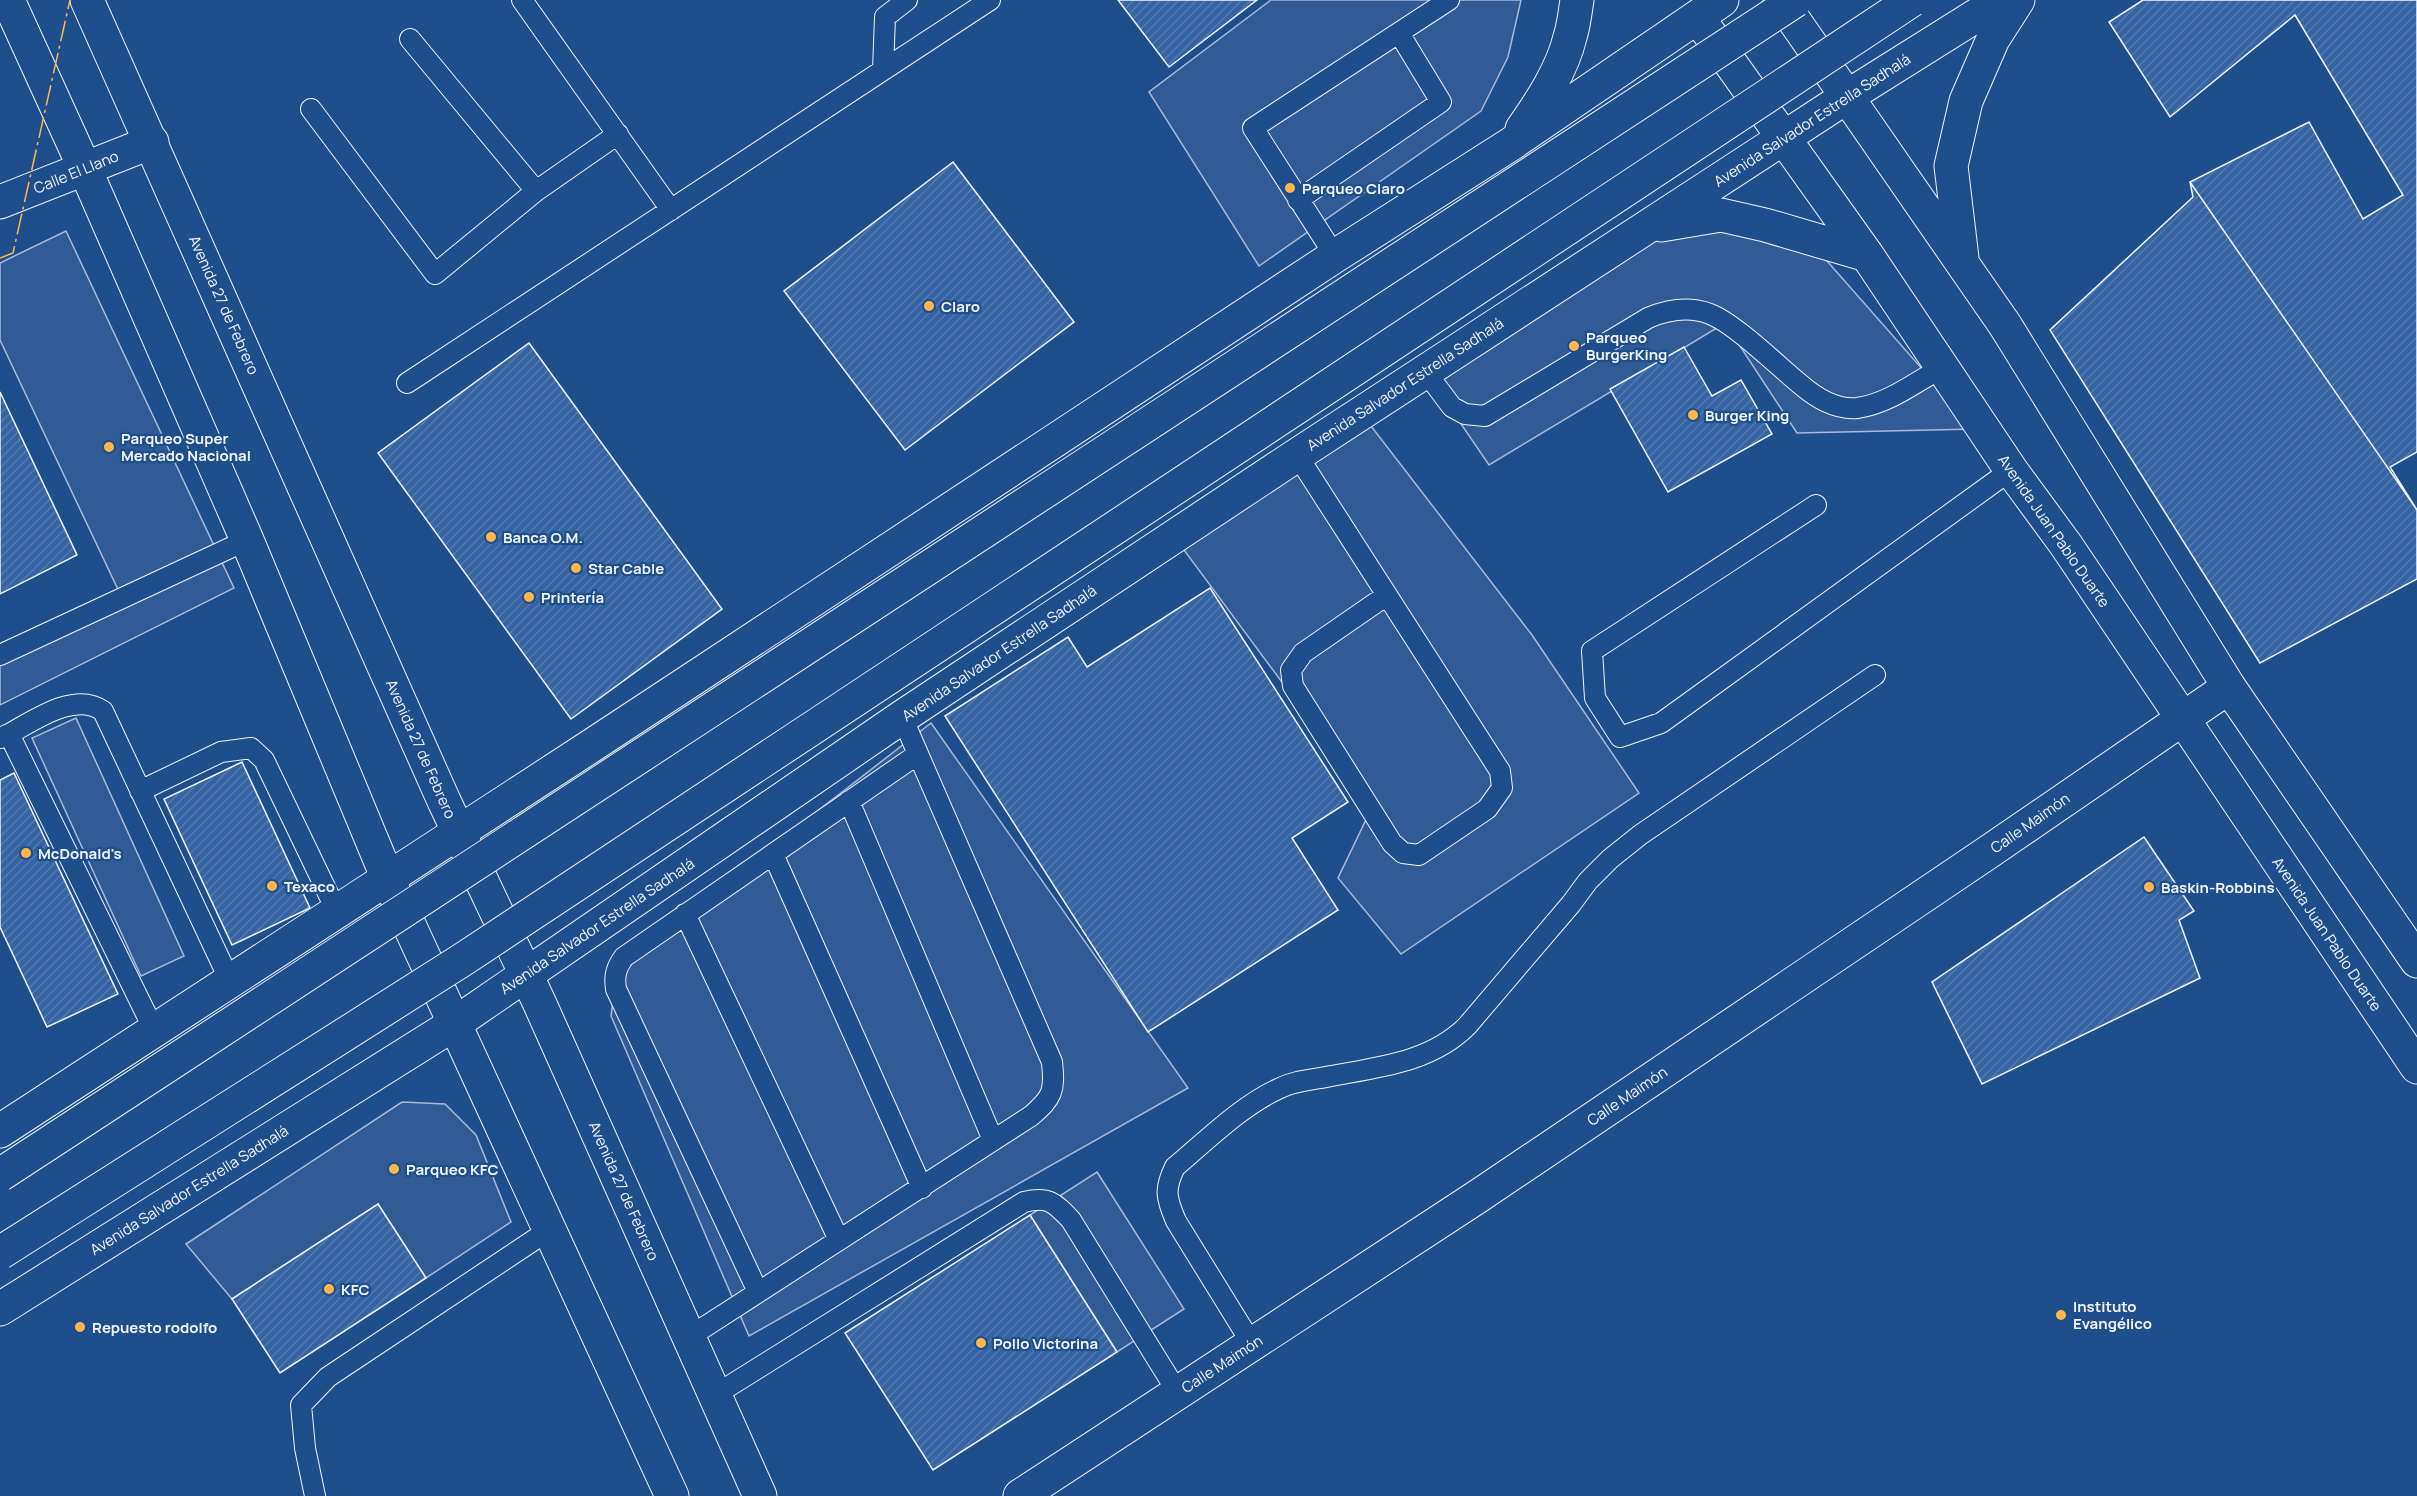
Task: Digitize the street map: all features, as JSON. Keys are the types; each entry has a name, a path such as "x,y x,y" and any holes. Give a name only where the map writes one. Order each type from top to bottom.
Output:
{"main road":[{"path":"8,0 85,169 247,540 388,879 672,1496"},
{"name":"Avenida 27 de Febrero","path":"87,0 459,832 527,975 760,1496"},
{"path":"1511,144 1539,104 1557,71 1570,39 1576,0"},
{"path":"1780,0 2005,325 2229,687 2417,961"},
{"path":"0,1175 1796,0"},
{"path":"0,1253 462,960 1912,0"},
{"name":"Avenida Salvador Estrella Sadhalá","path":"0,1309 454,1024 902,717 1296,455 1848,96 2001,0"},
{"path":"1963,263 1951,166 1966,101 1993,39 2018,0"},
{"path":"0,1131 388,879 1335,256 1511,144 1702,5"},
{"name":"Avenida Juan Pablo Duarte","path":"1702,5 1783,138 1867,255 2011,470 2066,545 2417,1067"},
{"name":"Calle El Llano","path":"0,202 152,142"},
{"path":"1644,228 1721,215 1805,236 1867,255"},
{"name":"Calle Maimón","path":"1020,1496 1487,1191 2229,687"}],"lane":[{"path":"522,0 671,210"},
{"path":"883,70 885,17 907,0"},
{"path":"407,384 990,0"},
{"path":"1335,256 1253,128 1449,0"},
{"path":"1298,200 1441,102 1399,33"},
{"path":"410,39 536,191"},
{"path":"311,108 435,274 536,191 618,134"},
{"path":"1425,370 1452,407 1465,414 1485,416 1648,318 1665,311 1685,309 1710,314 1814,396 1835,406 1855,408 1881,402 1943,367"},
{"path":"1296,455 1387,595 1500,771 1502,788 1487,809 1419,855 1403,854 1392,843 1293,686 1291,670 1303,653 1387,595"},
{"path":"1816,505 1592,651 1595,698 1620,737 1661,723 2011,470"},
{"path":"0,655 247,540"},
{"path":"1252,1344 1176,1221 1167,1200 1168,1181 1175,1167 1254,1103 1278,1088 1305,1079 1329,1077 1413,1059 1452,1041 1572,904 1588,881 1610,859 1640,835 1875,675"},
{"path":"154,1030 5,736 53,711 78,704 94,704 103,711 230,981"},
{"path":"689,1337 1031,1116 1046,1103 1054,1083 1052,1062 902,717"},
{"path":"140,791 221,752 251,748 264,760 337,912"},
{"path":"758,1292 616,989 614,978 616,968 624,957 918,753"},
{"path":"849,801 993,1140"},
{"path":"773,854 922,1188"},
{"path":"685,914 839,1240"},
{"path":"715,1395 1024,1202 1041,1198 1057,1205 1071,1220 1178,1393"},
{"path":"315,1496 305,1448 301,1405 328,1377 549,1230"}],"shaded area":[{"name":"Parqueo Claro","path":"1271,0 1521,0 1508,57 1481,111 1259,266 1149,92"},
{"name":"Parqueo BurgerKing","path":"1644,228 1805,236 1975,429 1797,433 1725,323 1489,465 1425,371"},
{"name":"Parqueo Super Mercado Nacional","path":"66,231 234,588 0,705 0,656 122,598 0,340 0,263"},
{"path":"1361,413 1532,635 1639,793 1401,954 1338,878 1373,805 1184,550"},
{"path":"76,718 184,956 141,976 32,738"},
{"path":"931,723 1188,1088 749,1336 611,1016 618,966"},
{"name":"Parqueo KFC","path":"402,1102 445,1104 476,1135 511,1222 426,1278 378,1204 232,1299 186,1244"},
{"path":"1097,1172 1184,1309 1117,1352 1030,1215"}],"building":[{"path":"1118,0 1257,0 1169,67"},
{"path":"2143,0 2417,0 2417,452 2390,467 2417,510 2190,182 2309,122 2363,219 2403,195 2295,15 2170,117 2109,22"},
{"name":"Claro","path":"953,162 1074,322 905,450 784,291"},
{"path":"2190,182 2417,510 2417,579 2260,663 2050,330 2193,197"},
{"path":"529,343 722,609 571,719 378,453"},
{"name":"Burger King","path":"1684,347 1712,396 1741,380 1772,434 1668,492 1610,389"},
{"path":"0,392 77,555 0,594"},
{"path":"1210,588 1348,802 1292,838 1338,910 1148,1032 945,716 1068,637 1087,667"},
{"path":"242,762 310,908 232,945 164,799"},
{"name":"McDonald's","path":"14,773 118,994 47,1027 0,927 0,780"},
{"path":"2144,837 2194,911 2179,920 2200,978 1982,1084 1932,982"},
{"name":"KFC","path":"378,1204 426,1278 280,1373 232,1299"},
{"name":"Pollo Victorina","path":"1030,1215 1117,1352 933,1470 845,1333"}],"power":[{"path":"0,258 13,253 70,0"}],"place":[{"name":"Parqueo Claro","path":"1290,188"},
{"name":"Claro","path":"929,306"},
{"name":"Parqueo BurgerKing","path":"1574,346"},
{"name":"Burger King","path":"1693,415"},
{"name":"Parqueo Super Mercado Nacional","path":"109,447"},
{"name":"Banca O.M.","path":"491,537"},
{"name":"Star Cable","path":"576,568"},
{"name":"Printería","path":"529,597"},
{"name":"McDonald's","path":"26,853"},
{"name":"Texaco","path":"272,886"},
{"name":"Baskin-Robbins","path":"2149,887"},
{"name":"Parqueo KFC","path":"394,1169"},
{"name":"KFC","path":"329,1289"},
{"name":"Instituto Evangélico","path":"2061,1315"},
{"name":"Repuesto rodolfo","path":"80,1327"},
{"name":"Pollo Victorina","path":"981,1343"}]}
